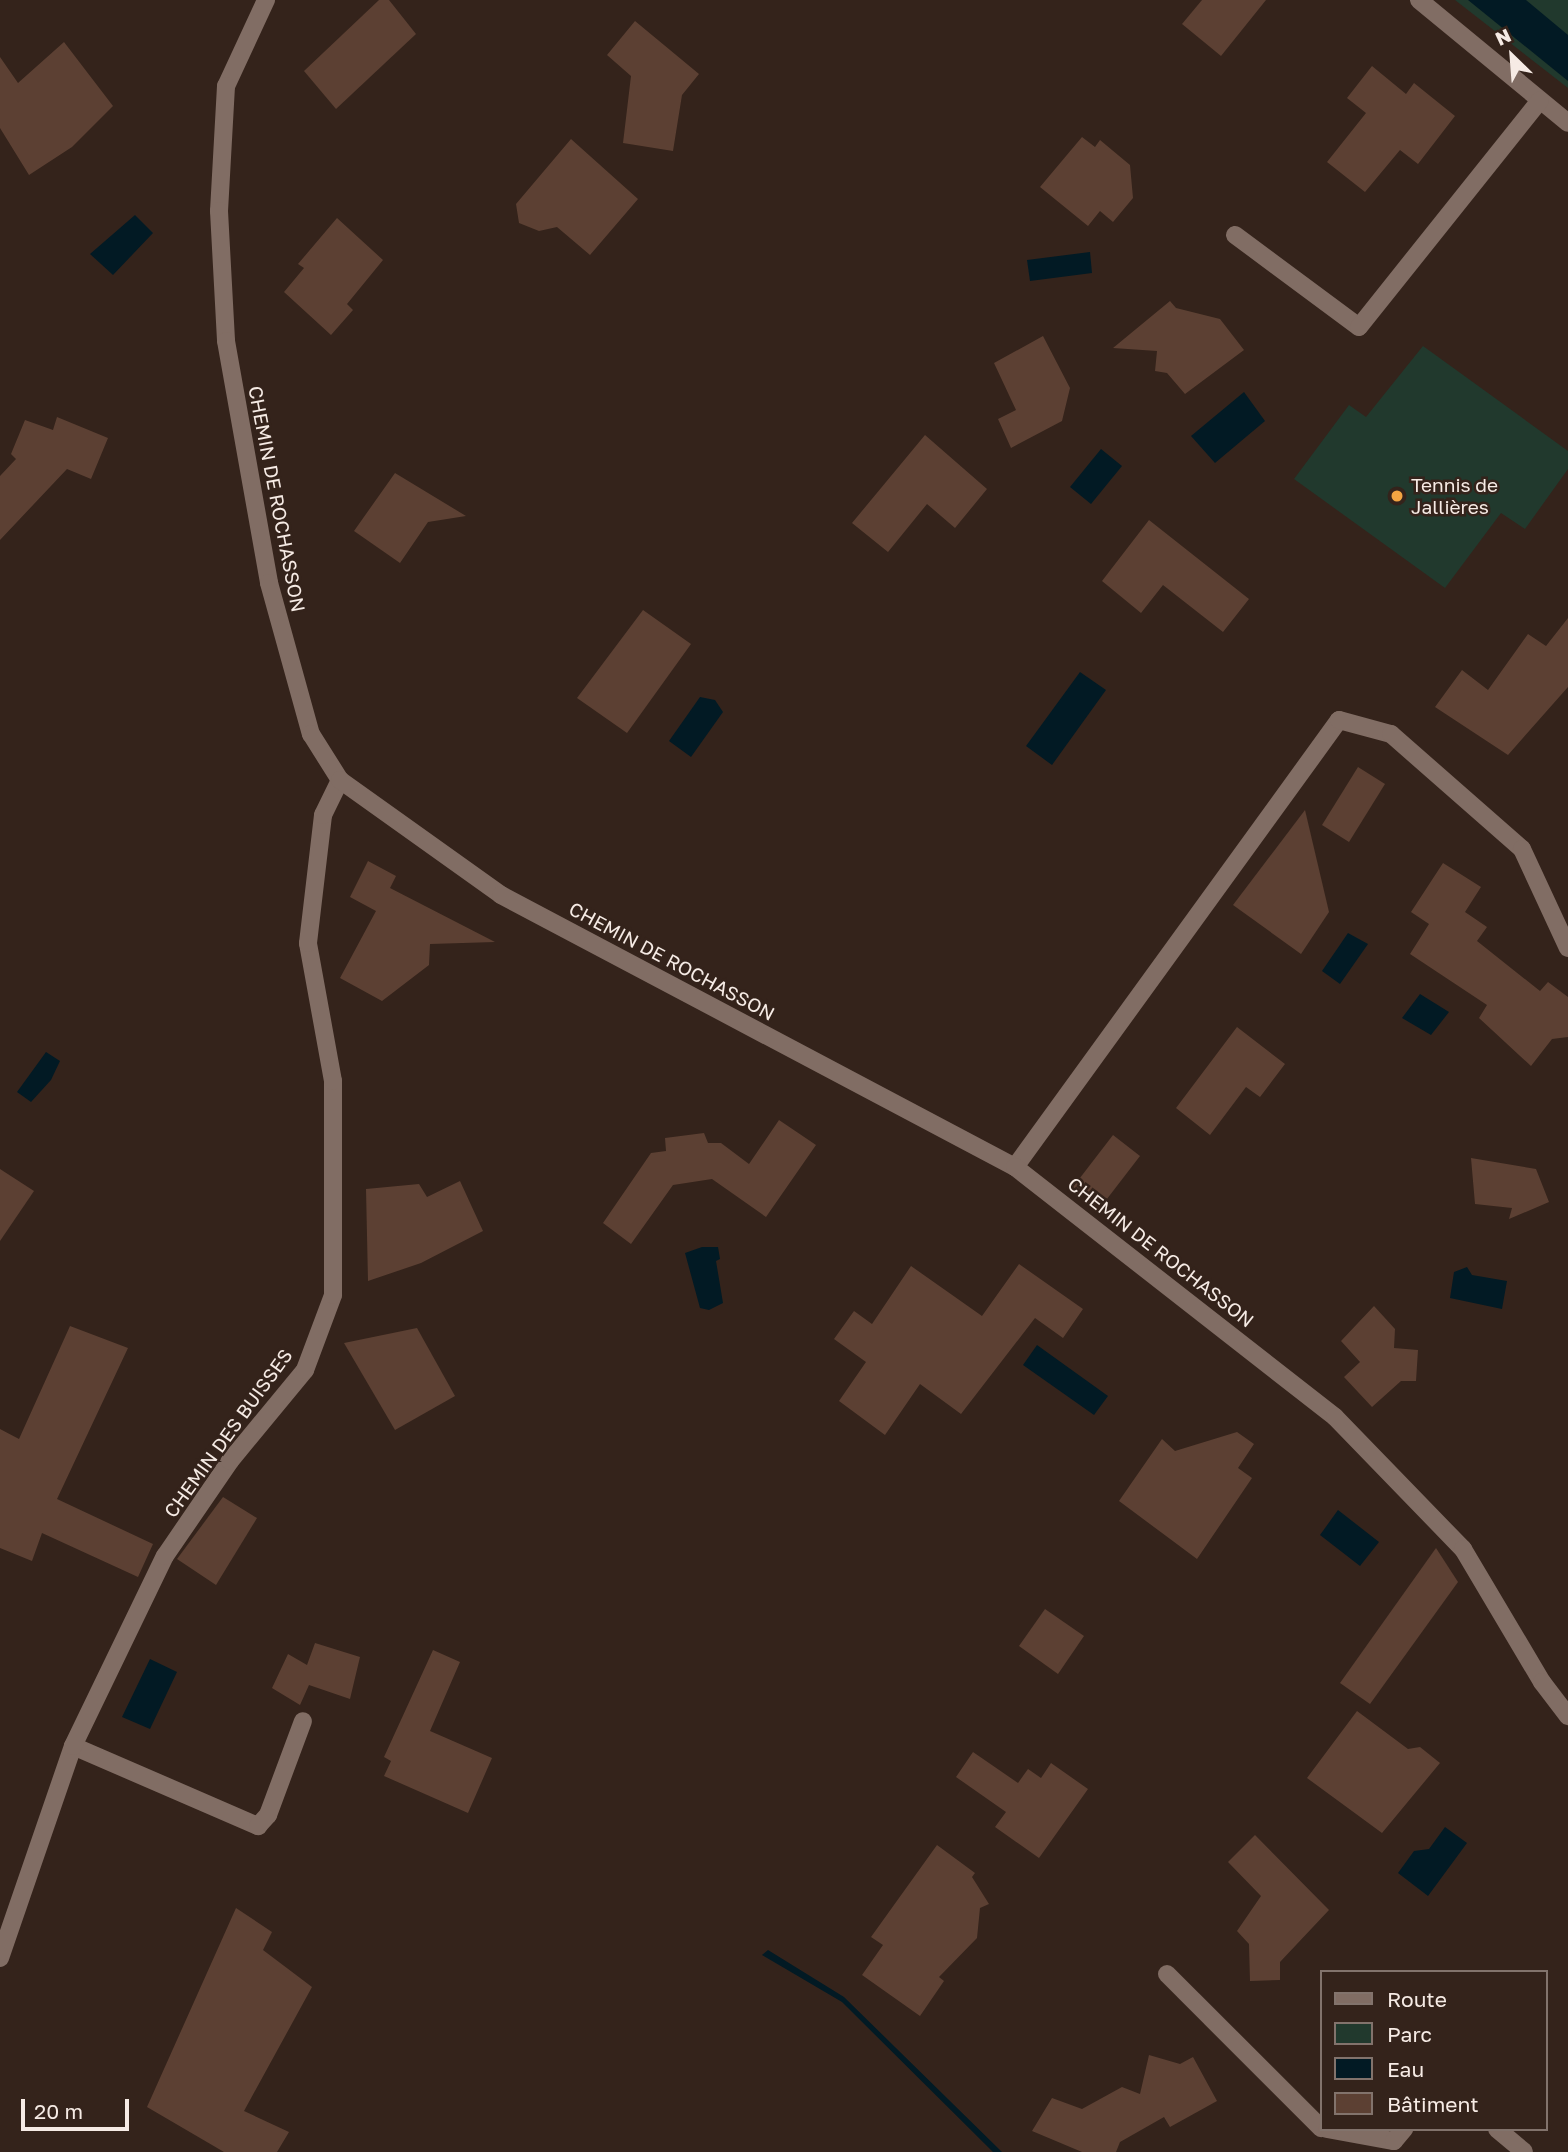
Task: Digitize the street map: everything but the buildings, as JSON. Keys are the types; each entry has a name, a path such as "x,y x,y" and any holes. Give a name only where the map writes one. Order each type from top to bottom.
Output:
{"street":[{"name":"CHEMIN DE ROCHASSON","path":"266,0 226,86 219,211 226,341 270,583 311,734 340,780 501,895 1015,1167 1335,1417 1463,1549 1542,1682 1568,1716"},
{"path":"1419,0 1568,124"},
{"path":"1235,235 1359,327 1540,100"},
{"path":"1015,1167 1339,720 1391,734 1522,849 1568,948"},
{"name":"CHEMIN DES BUISSES","path":"0,1958 73,1746 164,1556 230,1461 305,1370 333,1296 333,1081 308,943 323,815 340,780"},
{"path":"73,1746 258,1826 268,1815 303,1721"},
{"path":"1167,1975 1320,2127"},
{"path":"1339,2131 1394,2140 1402,2131"},
{"path":"1499,2131 1524,2152"}],"green space":[{"path":"1455,0 1568,0 1568,88"},
{"path":"1423,346 1568,451 1568,469 1525,529 1501,513 1445,588 1294,479 1349,405 1366,417"}],"water":[{"path":"1468,0 1526,0 1568,35 1568,81"},
{"path":"135,215 153,233 113,275 90,254"},
{"path":"1090,252 1092,273 1030,281 1027,260"},
{"path":"1244,392 1265,421 1215,463 1191,436"},
{"path":"1101,449 1122,466 1091,504 1070,487"},
{"path":"1080,672 1106,690 1052,765 1026,746"},
{"path":"700,697 715,700 723,712 691,757 669,741"},
{"path":"1348,933 1368,944 1340,984 1322,971"},
{"path":"1420,994 1449,1012 1431,1035 1402,1018"},
{"path":"46,1052 60,1061 51,1080 31,1102 17,1092"},
{"path":"702,1247 718,1247 720,1259 716,1261 723,1303 709,1310 700,1308 685,1253"},
{"path":"1467,1267 1472,1275 1507,1281 1502,1309 1450,1298 1454,1272"},
{"path":"1037,1345 1108,1396 1094,1415 1023,1365"},
{"path":"1338,1510 1379,1542 1360,1566 1320,1535"},
{"path":"150,1659 177,1672 150,1729 122,1717"},
{"path":"1445,1827 1467,1843 1428,1896 1398,1873 1414,1851 1429,1849"},
{"path":"768,1950 844,1997 1002,2152 993,2152 842,2002 762,1955"}],"place":[{"name":"Tennis de Jallières","path":"1397,496"}]}
